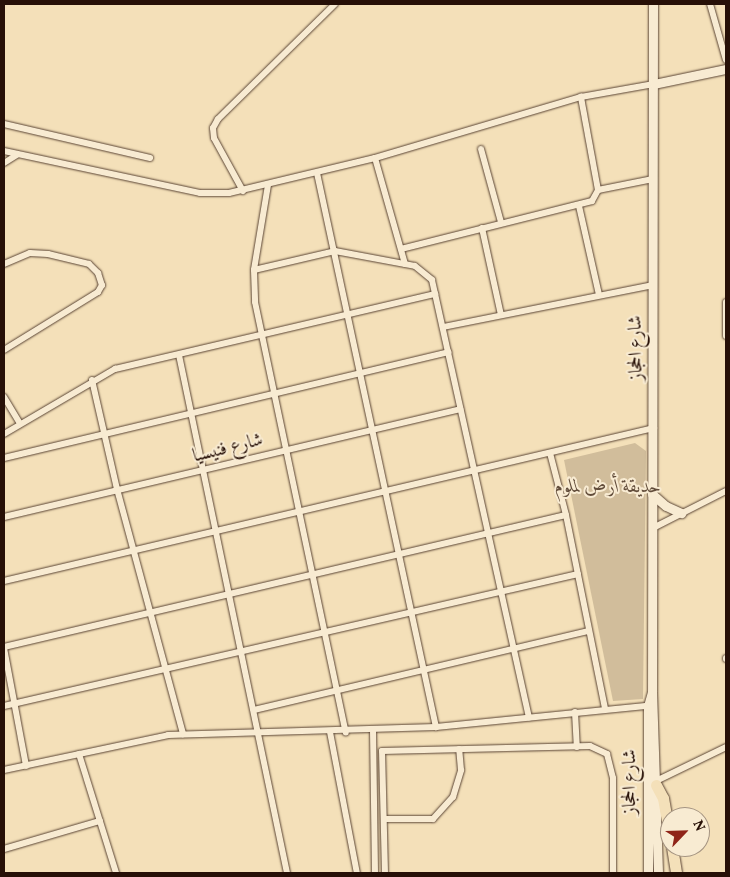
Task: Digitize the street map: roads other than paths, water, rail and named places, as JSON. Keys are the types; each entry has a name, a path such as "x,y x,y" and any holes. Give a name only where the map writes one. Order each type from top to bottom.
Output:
{"highway":[{"path":"656,783 663,798 665,807"},
{"path":"674,857 676,873"}],"main road":[{"name":"شارع الحجاز","path":"653,4 654,428 652,692 658,873"},
{"path":"654,84 726,69"},
{"path":"652,494 666,506 681,513"},
{"name":"شارع الحجاز","path":"648,873 648,706 652,692"}],"street":[{"path":"243,191 214,138 213,128 218,119 335,4"},
{"path":"710,4 726,60"},
{"path":"4,151 200,193 243,191 375,158 581,97 654,84"},
{"path":"401,249 501,222 579,206 592,201 598,190 581,97"},
{"path":"4,124 150,158"},
{"path":"481,148 501,222"},
{"path":"4,163 18,155"},
{"path":"375,158 406,264"},
{"path":"317,173 335,251 358,374 400,555 436,727"},
{"path":"598,190 653,179"},
{"path":"268,185 254,270 261,336 346,732"},
{"path":"579,206 599,295"},
{"path":"482,228 501,315"},
{"path":"254,270 335,251 406,264 428,274 436,294 529,717"},
{"path":"4,264 30,252 48,254 89,264 98,273 102,285 98,292 4,350"},
{"path":"443,327 653,285"},
{"path":"4,434 92,380 127,366 436,294"},
{"path":"726,302 726,336"},
{"path":"4,458 105,432 274,395 449,352"},
{"path":"179,355 202,471 260,734 287,873"},
{"path":"92,380 132,550 152,613 183,734"},
{"path":"4,397 20,424"},
{"name":"شارع فنيسيا","path":"4,517 460,409"},
{"path":"4,581 475,472 654,428"},
{"path":"550,453 566,515 605,708"},
{"path":"652,528 726,491"},
{"path":"26,766 16,704 4,648 566,515"},
{"path":"4,706 578,574"},
{"path":"254,710 589,631"},
{"path":"4,770 157,736 346,732 436,727 605,708 648,706"},
{"path":"575,712 578,747"},
{"path":"373,730 375,873"},
{"path":"330,732 357,873"},
{"path":"385,873 382,751 596,747 607,754 613,778 613,873"},
{"path":"656,783 726,747"},
{"path":"384,819 433,818 453,797 461,770 459,749"},
{"path":"79,754 116,873"},
{"path":"4,849 100,820"}],"park label":[{"name":"حديقة أرض لملوم","path":"608,488"}]}
